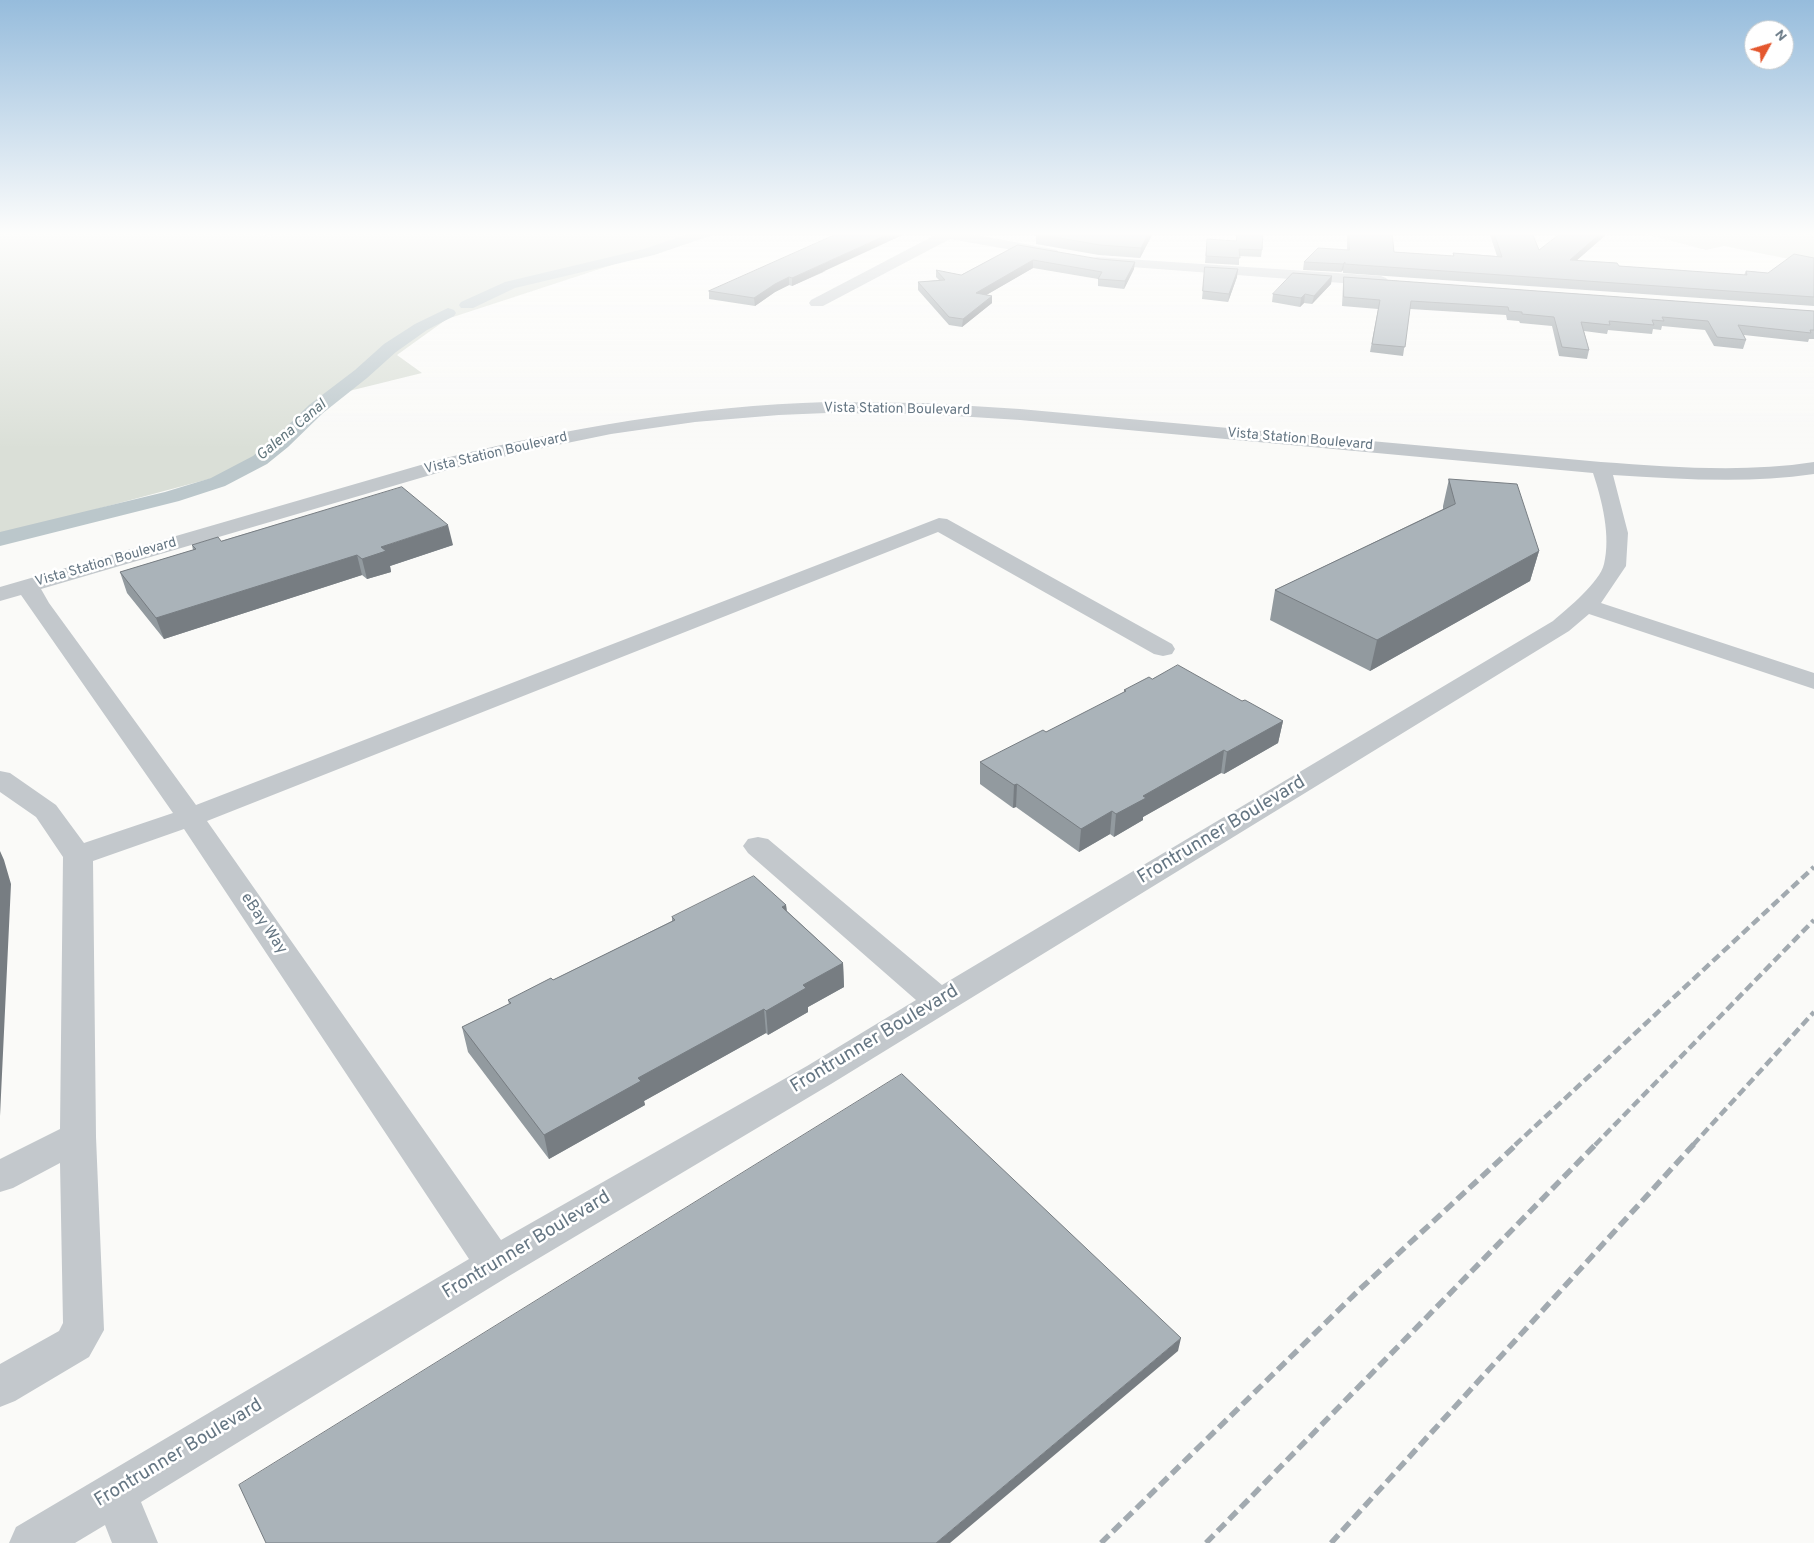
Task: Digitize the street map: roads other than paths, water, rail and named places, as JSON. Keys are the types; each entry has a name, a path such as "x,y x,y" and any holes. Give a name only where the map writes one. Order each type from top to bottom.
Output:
{"street":[{"name":"Vista Station Boulevard","path":"14,590 445,464 500,450 659,422 779,409 868,408 987,412 1601,468 1739,474 1814,468"},
{"name":"Frontrunner Boulevard","path":"32,1543 494,1264 819,1075 1561,626 1592,599 1615,566 1617,532 1606,481 1601,468"},
{"path":"78,856 190,817 939,524 1162,649"},
{"name":"eBay Way","path":"14,590 38,604 190,817 494,1264"},
{"path":"1585,605 1814,681"},
{"path":"0,779 46,811 78,856 78,1137 83,1330 74,1344 0,1387"},
{"path":"758,846 939,1001"},
{"path":"0,1177 78,1137"},
{"path":"115,1493 135,1543"}],"waterway":[{"name":"Galena Canal","path":"0,539 172,497 218,482 260,460 281,443 316,409 361,374 390,348 421,327 448,313"}],"railway":[{"path":"1515,1145 1814,867"},
{"path":"1595,1145 1814,920"},
{"path":"1693,1145 1814,1012"},
{"path":"1101,1543 1359,1290 1517,1144"},
{"path":"1206,1543 1596,1144"},
{"path":"1331,1543 1694,1144"}]}
